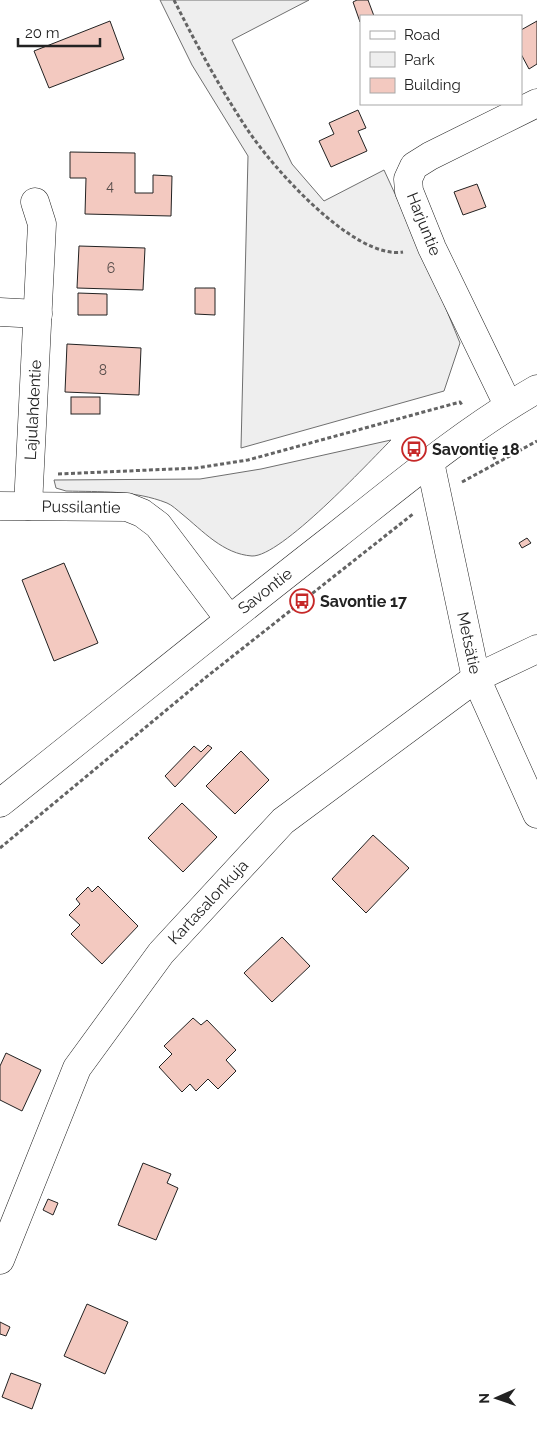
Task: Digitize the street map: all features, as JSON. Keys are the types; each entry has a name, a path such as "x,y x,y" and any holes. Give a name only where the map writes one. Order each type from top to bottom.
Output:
{"street":[{"name":"Harjuntie","path":"508,405 432,248 409,191 408,179 414,166 537,104"},
{"name":"Lajulahdentie","path":"28,506 42,224 35,202"},
{"path":"0,312 38,314"},
{"name":"Savontie","path":"0,804 229,619 430,462 477,426 508,405 537,389"},
{"name":"Metsätie","path":"430,462 476,678 537,814"},
{"name":"Pussilantie","path":"0,506 127,507 142,513 158,525 229,619"},
{"name":"Kartasalonkuja","path":"0,1260 77,1068 161,953 283,821 476,678 537,649"}],"path":[{"path":"174,0 191,35 248,131 291,182 338,228 376,249 398,253 432,248"},
{"path":"30,476 196,468 248,460 460,402 477,426 497,463"},
{"path":"0,848 204,678 438,494 537,441"}],"green space":[{"path":"160,0 309,0 232,40 292,164 324,201 384,170 431,272 460,343 444,391 241,448 248,156 192,65"},
{"path":"391,440 303,526 283,542 265,552 252,556 232,551 214,541 167,503 130,494 66,491 56,488 54,480 200,479 261,469"}],"building":[{"path":"368,0 374,15 360,15 360,22 353,2"},
{"path":"110,21 124,59 49,88 34,51"},
{"path":"537,21 537,64 529,69 522,56 522,29"},
{"path":"358,110 366,128 358,131 367,151 331,167 319,141 334,134 329,123"},
{"path":"70,152 135,153 135,193 153,193 153,175 172,176 171,216 85,214 86,178 70,178"},
{"path":"477,184 486,207 463,215 454,192"},
{"path":"79,246 145,248 143,290 77,288"},
{"path":"195,288 215,288 215,315 195,314"},
{"path":"78,293 107,294 107,315 78,315"},
{"path":"67,344 141,348 139,395 65,392"},
{"path":"71,397 100,397 100,414 71,414"},
{"path":"527,538 531,543 522,548 519,543"},
{"path":"64,563 98,643 54,661 22,580"},
{"path":"208,745 212,748 175,787 165,776 194,746 201,752"},
{"path":"241,751 269,780 235,814 206,786"},
{"path":"182,803 217,837 183,872 148,838"},
{"path":"373,835 409,868 366,913 332,879"},
{"path":"98,886 138,926 102,964 71,934 80,925 69,915 80,904 76,899 88,887 92,892"},
{"path":"282,937 310,966 272,1002 244,973"},
{"path":"193,1018 201,1025 207,1020 236,1050 226,1060 236,1071 218,1089 208,1079 196,1091 190,1084 182,1092 159,1067 172,1054 164,1046"},
{"path":"6,1053 41,1070 22,1111 0,1100 0,1066"},
{"path":"143,1163 171,1174 167,1183 178,1188 156,1240 118,1225"},
{"path":"48,1199 58,1203 53,1215 43,1210"},
{"path":"87,1304 128,1322 105,1374 64,1356"},
{"path":"0,1322 10,1327 6,1336 0,1334"},
{"path":"11,1373 41,1384 32,1409 2,1397"}],"place":[{"name":"Savontie 18","path":"414,449"},
{"name":"Savontie 17","path":"302,601"}]}
